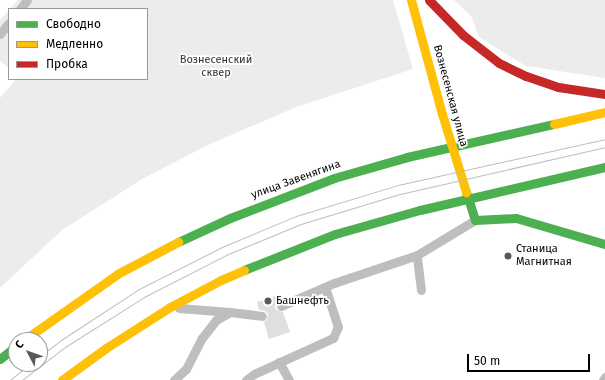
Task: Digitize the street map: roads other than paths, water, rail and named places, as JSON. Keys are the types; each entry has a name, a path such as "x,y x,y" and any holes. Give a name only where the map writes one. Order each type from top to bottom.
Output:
{"main road":[{"name":"Вознесенская улица","path":"411,0 451,146 475,220"},
{"path":"429,0 464,35 499,63 526,76 558,87 605,94"},
{"name":"улица Завенягина","path":"35,332 119,273 183,239 230,218 334,178 451,146 605,112"},
{"path":"62,380 106,348 170,307 221,280 282,254 335,234 467,198 605,167"},
{"path":"475,220 516,218 605,244"},
{"path":"0,359 8,352"}],"lane":[{"path":"21,8 27,0"},
{"path":"0,34 8,24"},
{"path":"281,306 325,287 417,255 475,220"},
{"path":"417,255 421,290"},
{"path":"246,380 278,362 333,338 338,327 325,287"},
{"path":"170,307 262,316"},
{"path":"174,380 186,369 202,338 216,320 230,312"},
{"path":"278,362 289,380"}],"tram line":[{"path":"48,350 139,289 222,247 296,216 398,185 605,139"},
{"path":"22,380 65,347 144,297 226,255 301,224 400,194 605,147"},
{"path":"10,380 20,372"}],"place":[{"name":"Станица Магнитная","path":"508,256"},
{"name":"Башнефть","path":"268,301"}],"park label":[{"name":"Вознесенский cквер","path":"216,67"}]}
